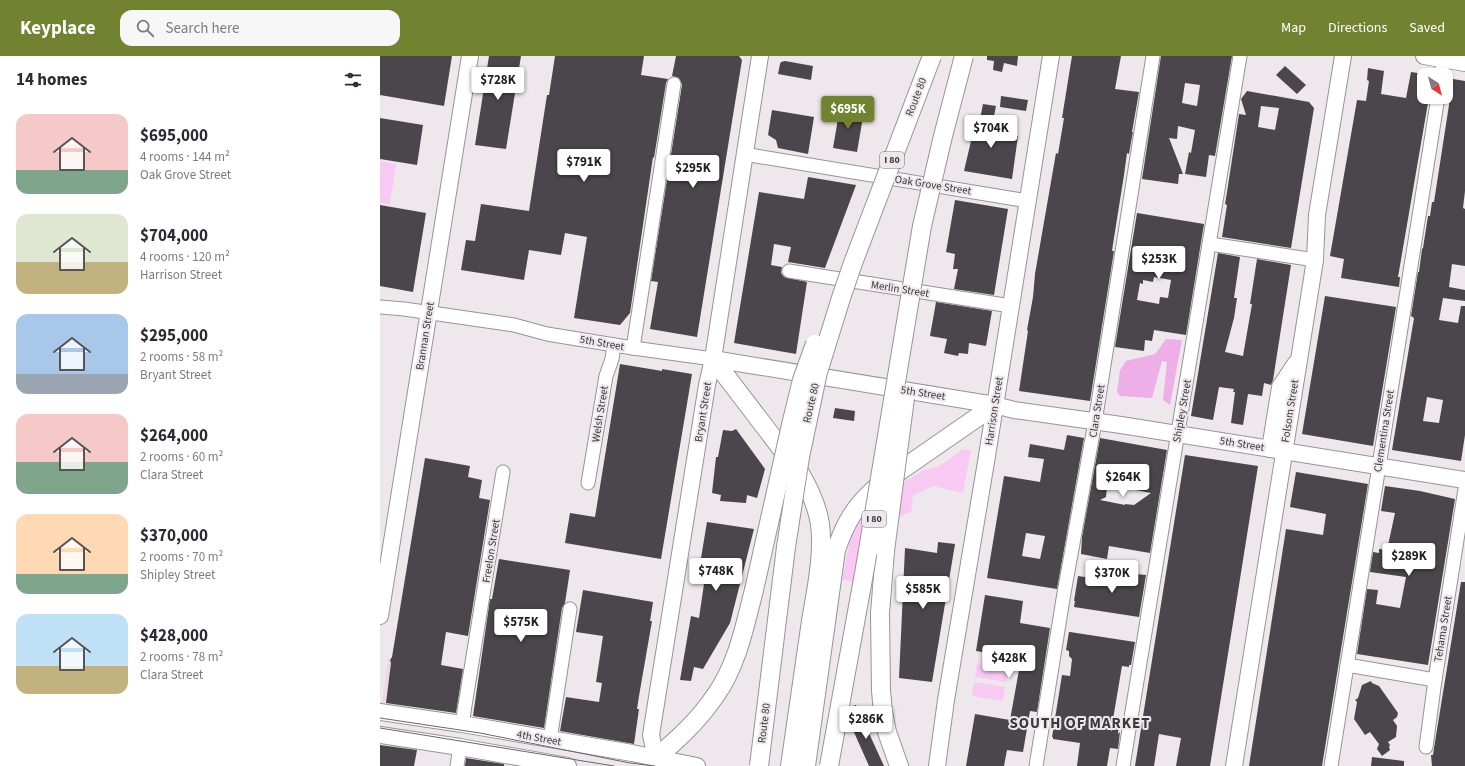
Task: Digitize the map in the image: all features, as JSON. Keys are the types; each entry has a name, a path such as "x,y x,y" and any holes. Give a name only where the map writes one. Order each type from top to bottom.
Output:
{"highway":[{"name":"Route 80","path":"758,766 786,547 800,457 818,372 838,305 853,263 932,56"},
{"name":"I 80","path":"829,766 866,568 914,271 924,218 942,136 964,56"},
{"path":"654,762 691,726 716,695 726,678 746,623 802,380 823,323 853,263"},
{"path":"899,766 887,732 882,712 880,641 882,582 904,406 914,271"},
{"path":"712,359 800,473 816,506 820,525 822,602 806,766"},
{"path":"790,766 822,602 836,550 848,521 863,499 878,486 995,405"}],"main road":[{"name":"Brannan Street","path":"380,616 430,313 470,56"},
{"name":"Bryant Street","path":"654,762 651,735 760,56"},
{"name":"Harrison Street","path":"937,766 946,700 1051,56"},
{"name":"Folsom Street","path":"1234,766 1277,450 1299,359 1315,260 1317,215 1343,56"},
{"path":"1424,56 1465,63"},
{"name":"5th Street","path":"712,359 995,405 1014,410 1179,434 1465,480"},
{"name":"4th Street","path":"380,712 462,724 550,740 654,762 697,766"},
{"name":"4th Street","path":"380,736 460,747 545,764 568,766"}],"street":[{"name":"Clara Street","path":"1036,766 1064,593 1095,422 1153,56"},
{"name":"Shipley Street","path":"1123,766 1179,434 1240,56"},
{"path":"1442,68 1444,59"},
{"path":"633,348 674,84"},
{"name":"Clementina Street","path":"1331,766 1437,104"},
{"name":"Oak Grove Street","path":"744,154 1028,201"},
{"path":"1210,244 1315,260"},
{"name":"Merlin Street","path":"789,271 1011,306"},
{"name":"5th Street","path":"380,307 514,326 547,334 712,359"},
{"name":"Welsh Street","path":"588,483 606,376 612,359 614,345"},
{"name":"Freelon Street","path":"462,724 504,472"},
{"name":"Tehama Street","path":"1426,747 1465,489"},
{"path":"550,740 570,609"},
{"path":"1347,665 1435,680"},
{"path":"457,766 460,747"}],"shaded area":[{"path":"380,161 396,164 390,204 380,203"},
{"path":"1166,339 1182,340 1170,405 1163,400 1167,362 1162,361 1152,398 1120,396 1117,392 1120,370 1126,361 1155,354"},
{"path":"963,449 971,450 963,493 933,486 913,496 911,512 887,521 855,581 842,580 851,536 866,509 924,470 938,467"},
{"path":"388,658 417,663 408,712 381,708"},
{"path":"977,663 1008,668 1006,682 975,677"},
{"path":"974,682 1005,687 1003,701 972,696"}],"building":[{"path":"380,56 452,56 444,106 380,95"},
{"path":"489,56 521,56 506,149 475,145"},
{"path":"555,56 644,56 641,75 668,79 666,83 654,158 653,157 630,313 620,325 574,318 587,237 565,233 561,255 529,250 524,280 461,270 466,240 475,241 481,204 529,211 547,95 549,95"},
{"path":"676,56 739,56 742,60 697,337 650,329 658,282 651,281 682,85 679,78 672,76"},
{"path":"987,56 1018,56 1017,66 1004,63 1002,72 993,70 994,61 987,60"},
{"path":"1072,56 1121,56 1115,89 1139,92 1129,154 1127,153 1112,251 1114,251 1090,401 1019,391 1035,274 1056,153 1058,154"},
{"path":"1161,56 1232,56 1215,156 1209,155 1206,177 1185,174 1195,130 1178,126 1177,139 1169,138 1183,174 1179,174 1178,184 1142,179","holes":["1185,83 1200,85 1197,106 1182,103"]},
{"path":"785,61 813,66 811,80 778,74 781,62"},
{"path":"1285,66 1306,85 1297,94 1276,75"},
{"path":"1368,68 1384,71 1381,94 1406,98 1411,72 1417,73 1417,104 1428,104 1398,277 1400,277 1399,287 1341,278 1344,259 1330,256 1357,100 1366,101 1369,81 1367,80"},
{"path":"1453,79 1465,81 1465,191 1463,208 1465,209 1465,266 1452,264 1449,287 1465,290 1465,301 1443,298 1439,320 1458,323 1461,306 1465,306 1465,435 1461,461 1392,450 1414,318 1411,316 1418,272 1432,202 1434,202 1449,104 1453,104","holes":["1427,397 1443,400 1439,423 1423,421"]},
{"path":"1247,91 1309,102 1314,108 1291,248 1222,237 1227,205 1225,204 1239,114 1246,115 1241,99","holes":["1261,106 1279,108 1275,130 1258,127"]},
{"path":"1001,96 1028,100 1026,111 1000,107"},
{"path":"983,104 996,106 991,131 1018,136 1012,179 964,171 974,128 978,129"},
{"path":"840,107 864,111 857,152 833,148"},
{"path":"772,110 814,117 808,154 778,148 776,140 768,135"},
{"path":"380,118 423,125 417,165 380,159"},
{"path":"808,177 856,185 825,268 788,262 791,247 774,244 771,265 782,267 781,273 784,277 807,282 796,354 734,343 759,192 804,199"},
{"path":"955,200 1008,209 994,295 954,289 958,269 953,269 955,254 946,252"},
{"path":"380,205 426,213 413,292 380,286"},
{"path":"1137,213 1204,224 1186,335 1154,330 1152,341 1145,340 1144,351 1115,347","holes":["1154,277 1171,280 1168,298 1160,297 1159,304 1137,300 1140,283 1143,284 1143,280 1153,282"]},
{"path":"1218,253 1240,257 1234,298 1237,298 1234,318 1225,352 1243,356 1252,304 1250,304 1257,259 1291,265 1273,380 1271,385 1264,383 1262,396 1248,394 1243,425 1231,423 1235,392 1233,392 1234,389 1219,387 1213,420 1191,416"},
{"path":"1325,296 1396,307 1373,446 1302,434"},
{"path":"936,302 992,311 986,346 969,343 968,354 959,353 958,356 944,353 947,339 930,336"},
{"path":"620,364 692,374 661,559 565,543 570,513 595,517"},
{"path":"835,408 855,411 854,421 833,418"},
{"path":"736,429 765,469 757,498 747,495 746,503 720,501 721,495 712,493 716,457 718,457 723,430 732,431"},
{"path":"1067,435 1084,438 1057,589 987,578 1004,476 1040,482 1044,459 1028,457 1030,444 1064,450","holes":["1026,533 1045,536 1040,559 1022,556"]},
{"path":"1100,438 1167,450 1150,553 1109,546 1107,559 1081,554 1082,537","holes":["1107,486 1121,487 1151,493 1134,505 1125,505 1100,500 1106,497"]},
{"path":"1185,455 1258,466 1210,766 1176,766 1181,738 1159,734 1154,766 1135,766"},
{"path":"425,458 470,466 468,477 482,480 479,498 490,500 468,636 446,632 441,665 463,669 456,713 386,703 391,663 390,660 392,657"},
{"path":"1296,472 1368,484 1322,766 1249,766 1286,529 1323,535 1326,514 1290,507"},
{"path":"1385,486 1420,491 1455,499 1428,665 1357,654 1367,589 1378,590 1376,604 1400,608 1406,577 1370,572 1373,552 1379,553 1379,549 1387,550 1395,513 1381,511"},
{"path":"707,522 754,529 730,623 703,669 694,667 691,681 680,680 691,616 699,618 705,577 698,576"},
{"path":"938,542 955,544 932,682 899,678 905,548 937,553"},
{"path":"499,559 570,570 565,603 562,608 544,728 473,716 490,599 492,599"},
{"path":"1115,572 1146,575 1139,617 1074,607 1078,576 1113,581"},
{"path":"1461,582 1465,582 1465,766 1432,766 1431,755 1433,755"},
{"path":"583,590 653,602 650,621 652,621 637,709 639,709 634,744 560,731 566,697 599,702 602,683 596,682 603,636 576,632"},
{"path":"985,595 1023,601 1020,623 1050,628 1037,712 1030,711 1023,752 1007,750 1004,766 966,766 975,714 1010,720 1019,670 1012,668 1014,657 976,651"},
{"path":"1069,632 1135,642 1131,665 1129,665 1129,667 1122,666 1111,731 1119,725 1118,734 1120,732 1118,749 1110,748 1107,766 1077,766 1080,743 1053,739 1052,737 1062,675 1070,676 1072,659 1069,656 1069,651 1066,650"},
{"path":"1371,681 1379,686 1398,713 1397,717 1393,720 1397,726 1396,737 1388,742 1390,745 1390,750 1382,756 1377,749 1379,744 1370,732 1365,735 1354,719 1357,702 1355,700 1358,698 1362,685"},
{"path":"856,705 884,766 869,766 853,730 858,727 850,707"},
{"path":"380,745 417,750 414,766 380,766"},
{"path":"1372,757 1404,761 1404,766 1371,766"},
{"path":"466,758 504,764 504,766 465,766"}],"tram line":[{"path":"380,718 480,733 630,763 655,766"},
{"path":"380,728 614,766"}],"district":[{"name":"SOUTH OF MARKET","path":"1080,723"}]}
